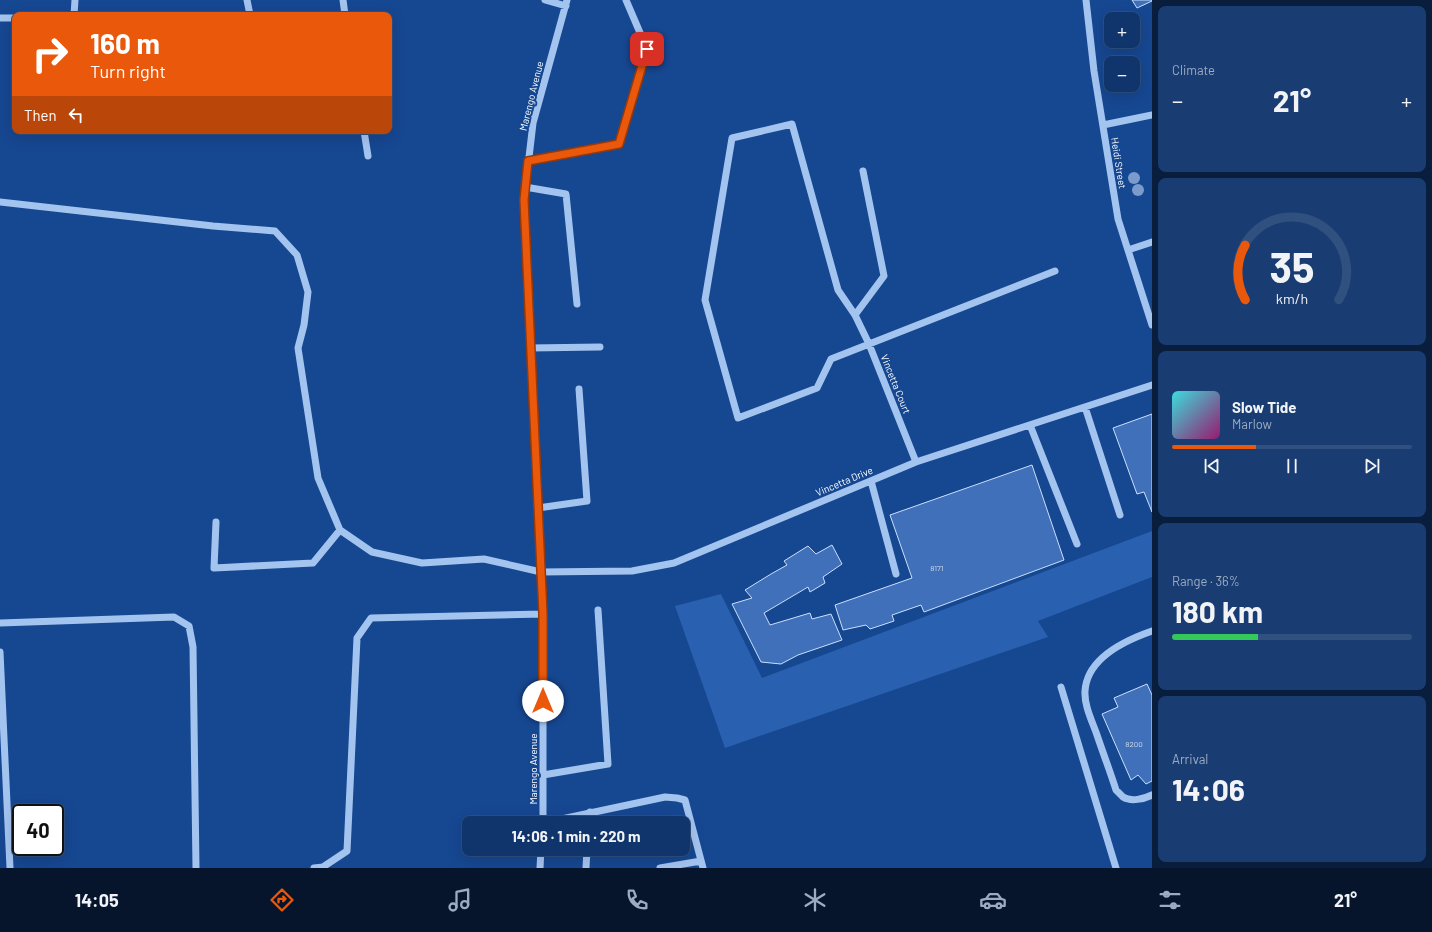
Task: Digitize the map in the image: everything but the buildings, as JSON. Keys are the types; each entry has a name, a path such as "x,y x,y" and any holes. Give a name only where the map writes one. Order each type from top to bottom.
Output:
{"street":[{"path":"74,12 75,0"},
{"path":"247,0 249,12"},
{"path":"343,0 345,12"},
{"path":"544,0 567,3"},
{"path":"528,161 619,144 647,49 626,0"},
{"name":"Heidi Street","path":"1086,0 1094,71 1118,219 1152,325"},
{"name":"Marengo Avenue","path":"543,816 543,614 524,200 533,123 567,3"},
{"path":"0,18 12,18"},
{"path":"1103,125 1152,116"},
{"name":"Vincetta Court","path":"869,344 831,359 817,388 738,418 705,300 732,138 792,124 838,290 855,315 869,344 916,462"},
{"path":"364,134 368,156"},
{"path":"855,315 884,276 863,171"},
{"path":"525,186 566,194 577,304"},
{"path":"0,202 205,225 275,231 297,255 308,292 304,325 298,348 318,478 340,530 313,563 214,568 216,522"},
{"path":"1128,250 1152,242"},
{"path":"869,344 1055,270"},
{"path":"530,348 600,347"},
{"name":"Vincetta Drive","path":"340,530 372,552 422,563 484,559 540,572 632,571 674,563 916,462 1152,385"},
{"path":"538,508 587,501 579,389"},
{"path":"1085,407 1120,515"},
{"path":"1030,425 1077,544"},
{"path":"871,481 896,574"},
{"path":"543,775 608,764 598,610"},
{"path":"314,868 323,867 347,851 357,638 371,618 543,614"},
{"path":"0,623 174,617 189,626 193,647 196,868"},
{"path":"1152,631 1133,638 1111,650 1091,673 1087,681 1085,692 1089,712 1116,790 1123,797 1132,799 1144,799 1152,796"},
{"path":"0,652 10,868"},
{"path":"1061,687 1116,868"},
{"path":"573,816 665,797 685,800 702,864 660,868"},
{"path":"590,812 590,816"},
{"path":"540,868 541,856"},
{"path":"586,868 587,856"}],"shaded area":[{"path":"1152,531 1152,577 1038,621 1048,637 725,748 675,606 721,594 762,678"}],"route":[{"path":"543,701 543,614 524,200 528,161 619,144 647,49"}]}
